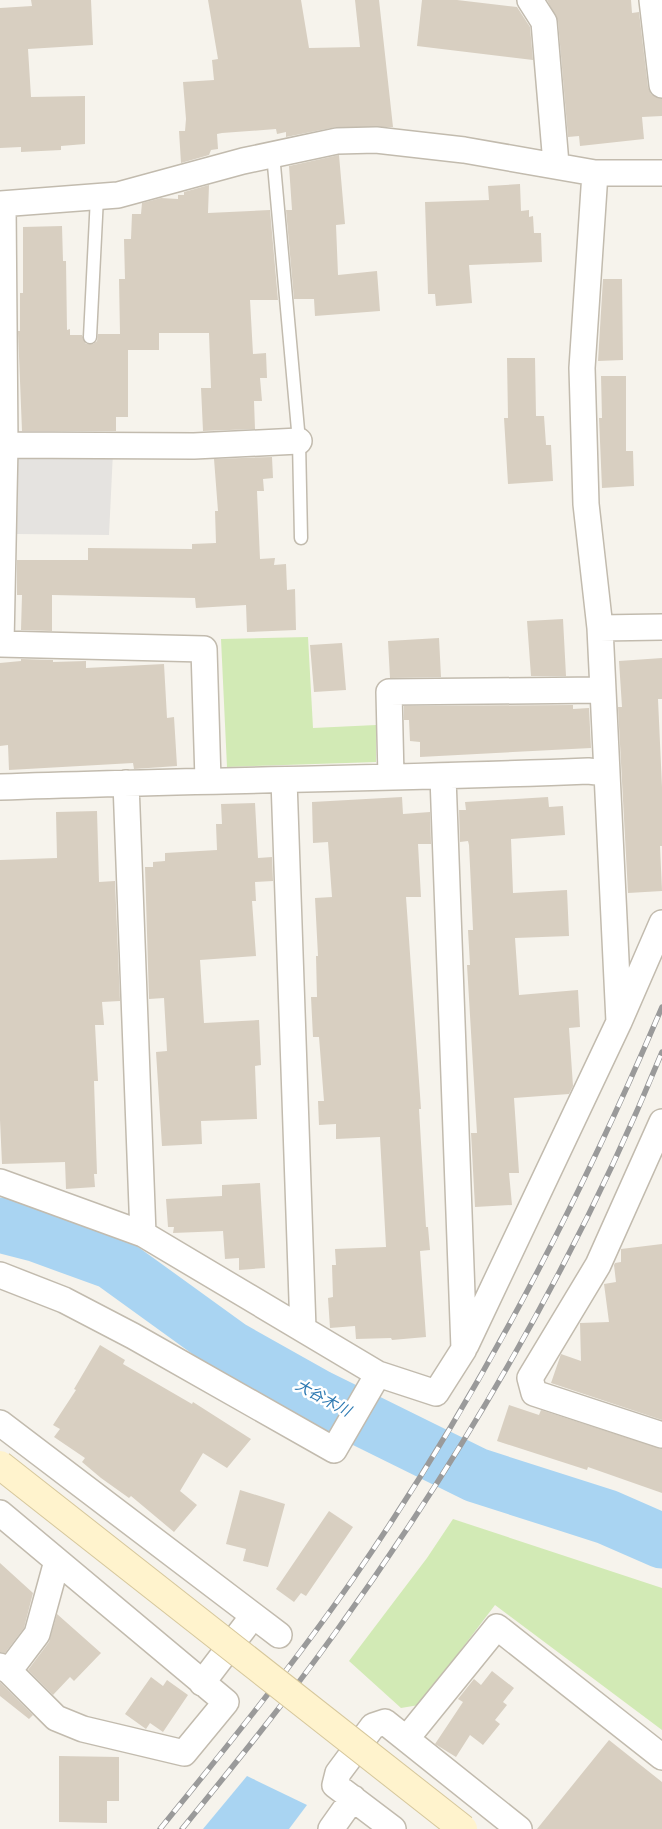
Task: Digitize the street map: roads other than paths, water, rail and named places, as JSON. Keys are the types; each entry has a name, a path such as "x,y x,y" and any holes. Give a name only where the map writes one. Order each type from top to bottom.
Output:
{"street":[{"path":"530,0 544,22 556,164"},
{"path":"652,0 662,86"},
{"path":"208,780 204,649 0,644 5,445 2,204 118,195 273,154 337,141 376,140 556,164 595,172 662,172"},
{"path":"595,172 582,368 586,504 600,628 601,690 619,1022"},
{"path":"5,445 194,446 299,441"},
{"path":"600,628 662,627"},
{"path":"391,777 389,692 601,690"},
{"path":"0,788 126,782 443,777 588,771 606,773"},
{"path":"443,777 464,1349"},
{"path":"284,780 303,1329"},
{"path":"126,782 143,1234"},
{"path":"0,1182 143,1234 378,1374 436,1393 464,1349 619,1022 662,923"},
{"path":"662,1122 598,1265 530,1378 534,1393 662,1435"},
{"path":"0,1275 64,1300 133,1336 334,1450 378,1374"},
{"path":"0,1423 279,1635"},
{"path":"0,1464 462,1829"},
{"path":"0,1513 226,1702 184,1753 83,1729 56,1718 5,1668 37,1634 57,1561"},
{"path":"202,1683 253,1616"},
{"path":"407,1738 496,1626 662,1757"},
{"path":"392,1829 335,1785 338,1773 373,1726 385,1722 519,1829"},
{"path":"331,1829 353,1798"}],"lane":[{"path":"273,154 299,441 301,538"},
{"path":"90,337 97,197"}],"water":[{"path":"247,1776 307,1805 289,1829 203,1829"}],"waterway":[{"name":"大谷木川","path":"0,1225 35,1234 112,1262 231,1348 318,1397 476,1475 607,1517 662,1541"}],"railway":[{"path":"160,1829 307,1643 353,1579 442,1442 483,1372 560,1229 662,1007"},
{"path":"182,1829 241,1756 335,1633 383,1565 473,1424 516,1352 594,1204 662,1052"}]}
